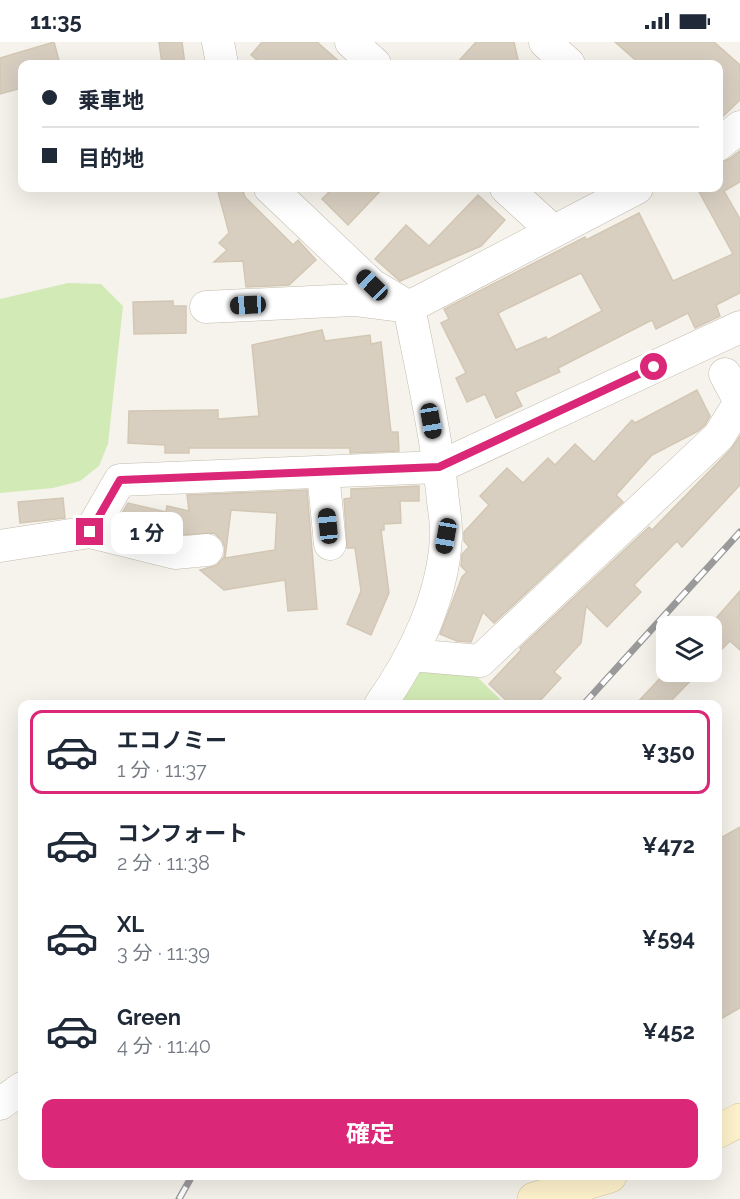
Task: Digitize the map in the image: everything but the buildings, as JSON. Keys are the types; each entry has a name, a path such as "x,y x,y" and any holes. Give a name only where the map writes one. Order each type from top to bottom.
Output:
{"main road":[{"path":"722,1129 740,1120"},
{"path":"534,1199 597,1180"}],"street":[{"path":"218,42 221,60"},
{"path":"351,42 371,60"},
{"path":"545,42 564,60"},
{"path":"723,141 740,127"},
{"path":"274,192 372,285 409,307 439,467 446,536 437,591 411,655 383,700"},
{"path":"510,192 553,231"},
{"path":"206,307 354,300 409,307 629,192"},
{"path":"90,532 120,480 439,467 740,327"},
{"path":"411,655 480,661 719,436 740,402 725,374"},
{"path":"322,472 330,544"},
{"path":"0,546 90,532 175,553 207,550"},
{"path":"0,1104 18,1091"}],"green space":[{"path":"68,283 101,284 123,306 108,444 99,466 80,481 53,488 0,493 0,299"},
{"path":"413,672 475,675 501,700 396,700"}],"railway":[{"path":"588,700 740,532"},
{"path":"179,1199 190,1180"}],"route":[{"path":"90,532 120,480 439,467 654,367"}]}
